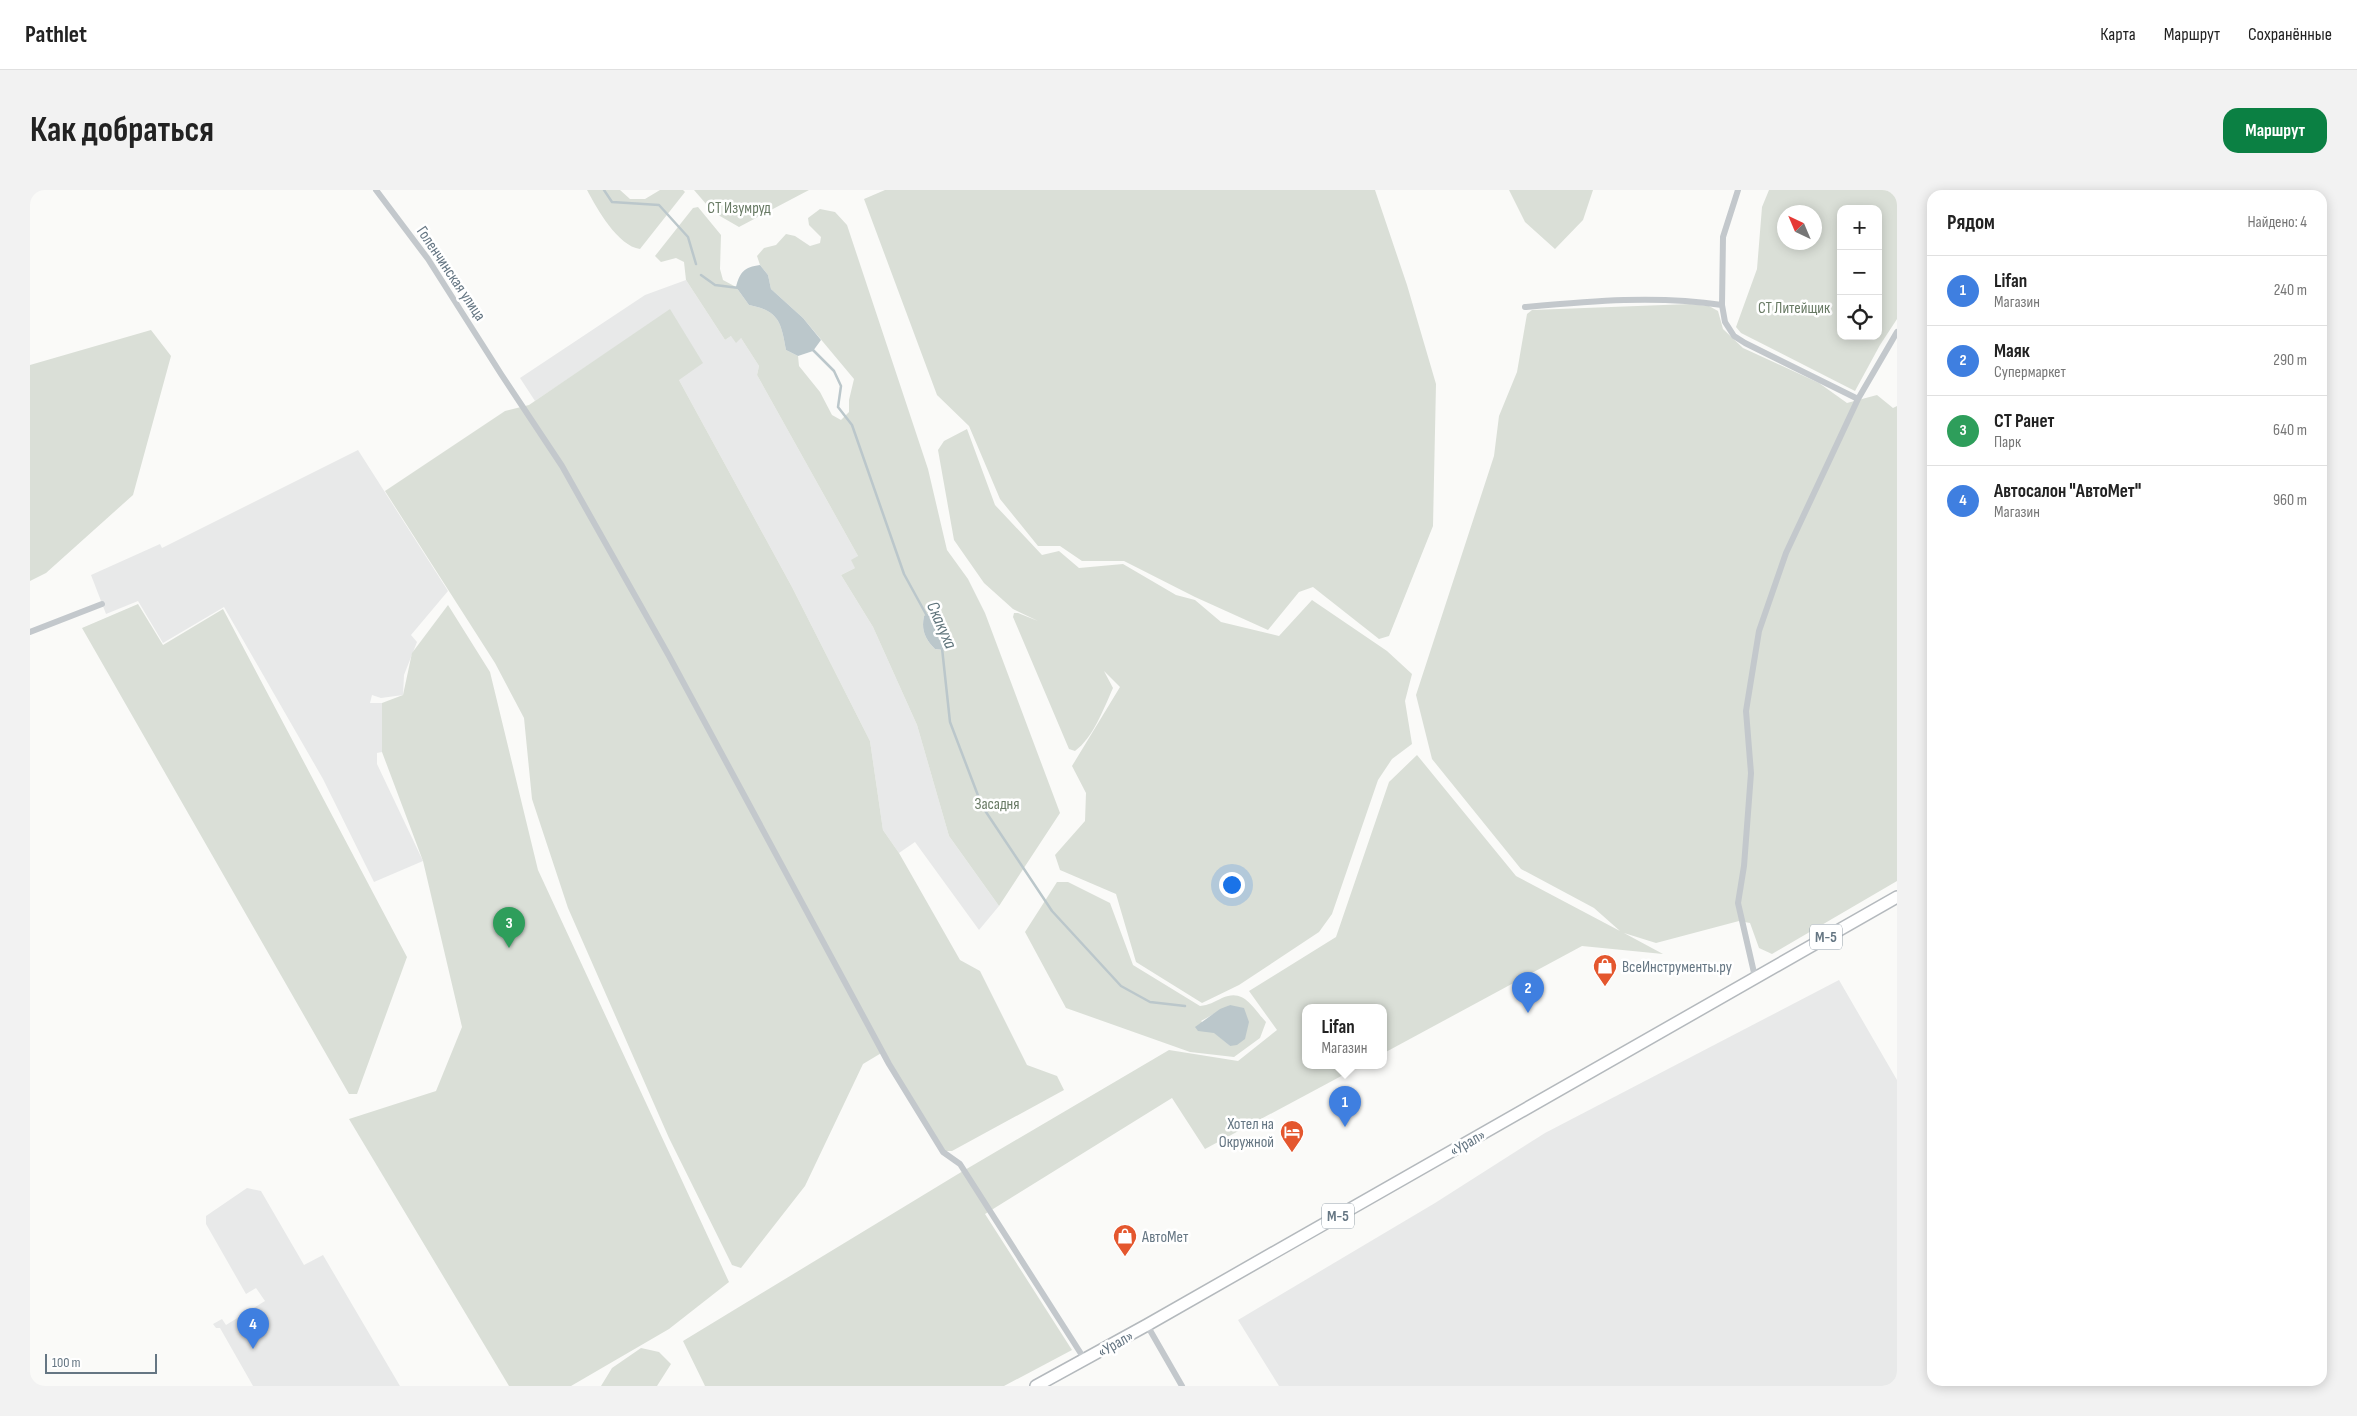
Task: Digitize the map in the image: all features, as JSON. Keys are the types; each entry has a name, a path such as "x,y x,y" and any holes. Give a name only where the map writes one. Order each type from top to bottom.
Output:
{"highway":[{"name":"«Урал»","path":"1036,1386 1147,1325 1897,897"}],"street":[{"name":"Голенчинская улица","path":"376,190 428,259 562,466 664,647 889,1064 943,1152 960,1164 1085,1360"},
{"path":"1738,190 1722,237 1722,305 1726,322 1734,336 1858,399"},
{"path":"1525,307 1623,299 1689,300 1722,305"},
{"path":"1755,978 1738,903 1744,866 1751,773 1746,711 1759,632 1786,553 1858,399 1897,332"},
{"path":"30,632 102,604"},
{"path":"1147,1325 1182,1386"}],"shaded area":[{"path":"686,280 725,340 731,336 741,338 759,366 757,375 858,556 855,568 841,575 873,627 917,725 949,836 999,906 979,930 915,842 899,853 883,830 870,741 792,587 679,380 670,310 535,401 520,378 645,295"},
{"path":"358,450 448,591 411,635 417,642 404,675 403,695 381,698 372,695 370,703 382,703 382,752 377,753 377,764 423,861 374,882 323,779 224,607 163,643 138,601 106,614 91,575 160,544 162,548"},
{"path":"1839,980 1897,1080 1897,1386 1279,1386 1238,1320 1435,1203 1545,1133"},
{"path":"247,1188 261,1191 304,1265 323,1255 400,1386 253,1386 220,1328 216,1328 213,1324 222,1319 226,1325 265,1301 256,1288 246,1294 206,1224 206,1216"}],"green space":[{"path":"587,190 620,190 630,199 645,199 660,190 683,190 685,192 640,249 624,241 616,234 596,207"},
{"name":"СТ Изумруд","path":"694,190 809,190 739,227 713,212"},
{"path":"885,190 1375,190 1407,285 1436,384 1433,526 1389,636 1379,639 1313,587 1299,592 1268,630 1195,597 1124,561 1082,561 1060,546 1038,546 1000,499 969,426 937,395 864,199"},
{"path":"1509,190 1593,190 1583,220 1555,249 1525,222"},
{"name":"СТ Литейщик","path":"1769,190 1897,190 1897,319 1880,345 1855,391 1741,333 1736,327 1757,269 1762,207"},
{"name":"Засадня","path":"698,207 721,235 720,269 723,280 736,287 749,305 773,314 780,325 786,350 798,356 799,366 820,392 832,415 841,420 849,412 849,400 854,379 803,318 771,289 768,275 760,265 757,256 764,248 776,245 786,234 795,236 810,246 820,243 821,237 809,225 808,218 820,209 835,212 847,225 928,469 947,550 968,579 985,613 1060,813 999,906 949,836 917,725 873,627 841,575 855,568 851,560 858,556 757,375 759,366 741,338 736,343 731,336 725,340 686,280 684,262 676,258 661,262 655,256 693,208","holes":["924,616 944,650 935,649 926,638 923,626"]},
{"path":"1690,304 1709,306 1718,311 1723,329 1743,348 1819,383 1847,403 1877,395 1893,408 1897,406 1897,881 1772,954 1759,948 1750,923 1739,921 1656,943 1624,933 1663,954 1582,946 1387,1051 1387,1004 1302,1004 1302,1069 1354,1069 1205,1149 1172,1098 985,1214 1072,1350 1004,1386 705,1386 683,1341 958,1174 1169,1050 1238,1061 1277,1030 1249,991 1336,937 1389,782 1417,755 1516,876 1620,931 1594,908 1521,869 1432,759 1416,695 1494,456 1499,416 1517,372 1527,314 1532,310"},
{"path":"670,309 703,363 679,380 792,587 870,741 883,830 899,853 960,960 980,971 1027,1065 1057,1076 1064,1090 952,1151 944,1151 883,1052 863,1064 805,1186 741,1268 732,1265 669,1138 568,908 532,799 524,718 495,663 385,491 505,411 529,405"},
{"path":"151,330 171,356 133,495 46,573 30,581 30,365"},
{"path":"967,429 995,505 1042,555 1059,551 1079,568 1123,564 1176,595 1195,600 1221,622 1279,636 1312,600 1387,651 1412,674 1405,701 1412,744 1392,759 1378,780 1332,914 1319,932 1239,985 1202,1003 1136,962 1116,894 1060,870 1055,855 1085,821 1086,793 1072,766 1120,687 1104,671 1113,688 1106,704 1087,738 1075,751 1069,749 1013,617 1014,613 1018,613 1038,621 1013,609 984,583 954,540 938,450 944,441"},
{"path":"138,604 163,645 223,609 407,957 357,1094 349,1094 82,628"},
{"path":"448,605 490,672 538,870 729,1282 669,1329 571,1386 509,1386 349,1119 436,1091 462,1027 423,861 382,752 382,703 403,695 412,653"},
{"path":"1057,882 1068,882 1110,903 1133,965 1200,1006 1230,996 1242,997 1252,1005 1266,1022 1260,1038 1234,1057 1190,1052 1066,1008 1025,932","holes":["1230,1005 1230,1046 1201,1021"]},
{"path":"641,1348 659,1352 671,1364 657,1386 601,1386 612,1368"}],"water":[{"path":"760,265 768,275 771,289 803,318 821,340 813,351 798,356 786,350 777,319 767,311 749,305 736,287 739,278 746,269"},
{"path":"932,612 944,620 951,634 947,647 944,650 935,649 925,634 923,626 924,616"},
{"path":"1230,1005 1244,1008 1249,1022 1245,1039 1237,1045 1230,1046 1214,1033 1198,1031 1195,1027 1220,1009"}],"waterway":[{"name":"Скакуха","path":"604,190 612,202 659,205 688,237 696,264"},
{"name":"Скакуха","path":"701,275 715,285 739,288"},
{"name":"Скакуха","path":"812,349 834,371 841,386 838,407 852,425 904,574 927,616"},
{"name":"Скакуха","path":"942,648 950,722 982,806 1052,911 1121,986 1150,1002 1185,1006"}],"place":[{"name":"СТ Ранет","path":"509,948"},
{"name":"ВсеИнструменты.ру","path":"1605,987"},
{"name":"Маяк","path":"1528,1013"},
{"name":"Lifan","path":"1345,1127"},
{"name":"Хотел на Окружной","path":"1292,1153"},
{"name":"АвтоМет","path":"1125,1257"},
{"name":"Автосалон \"АвтоМет\"","path":"253,1349"}]}
